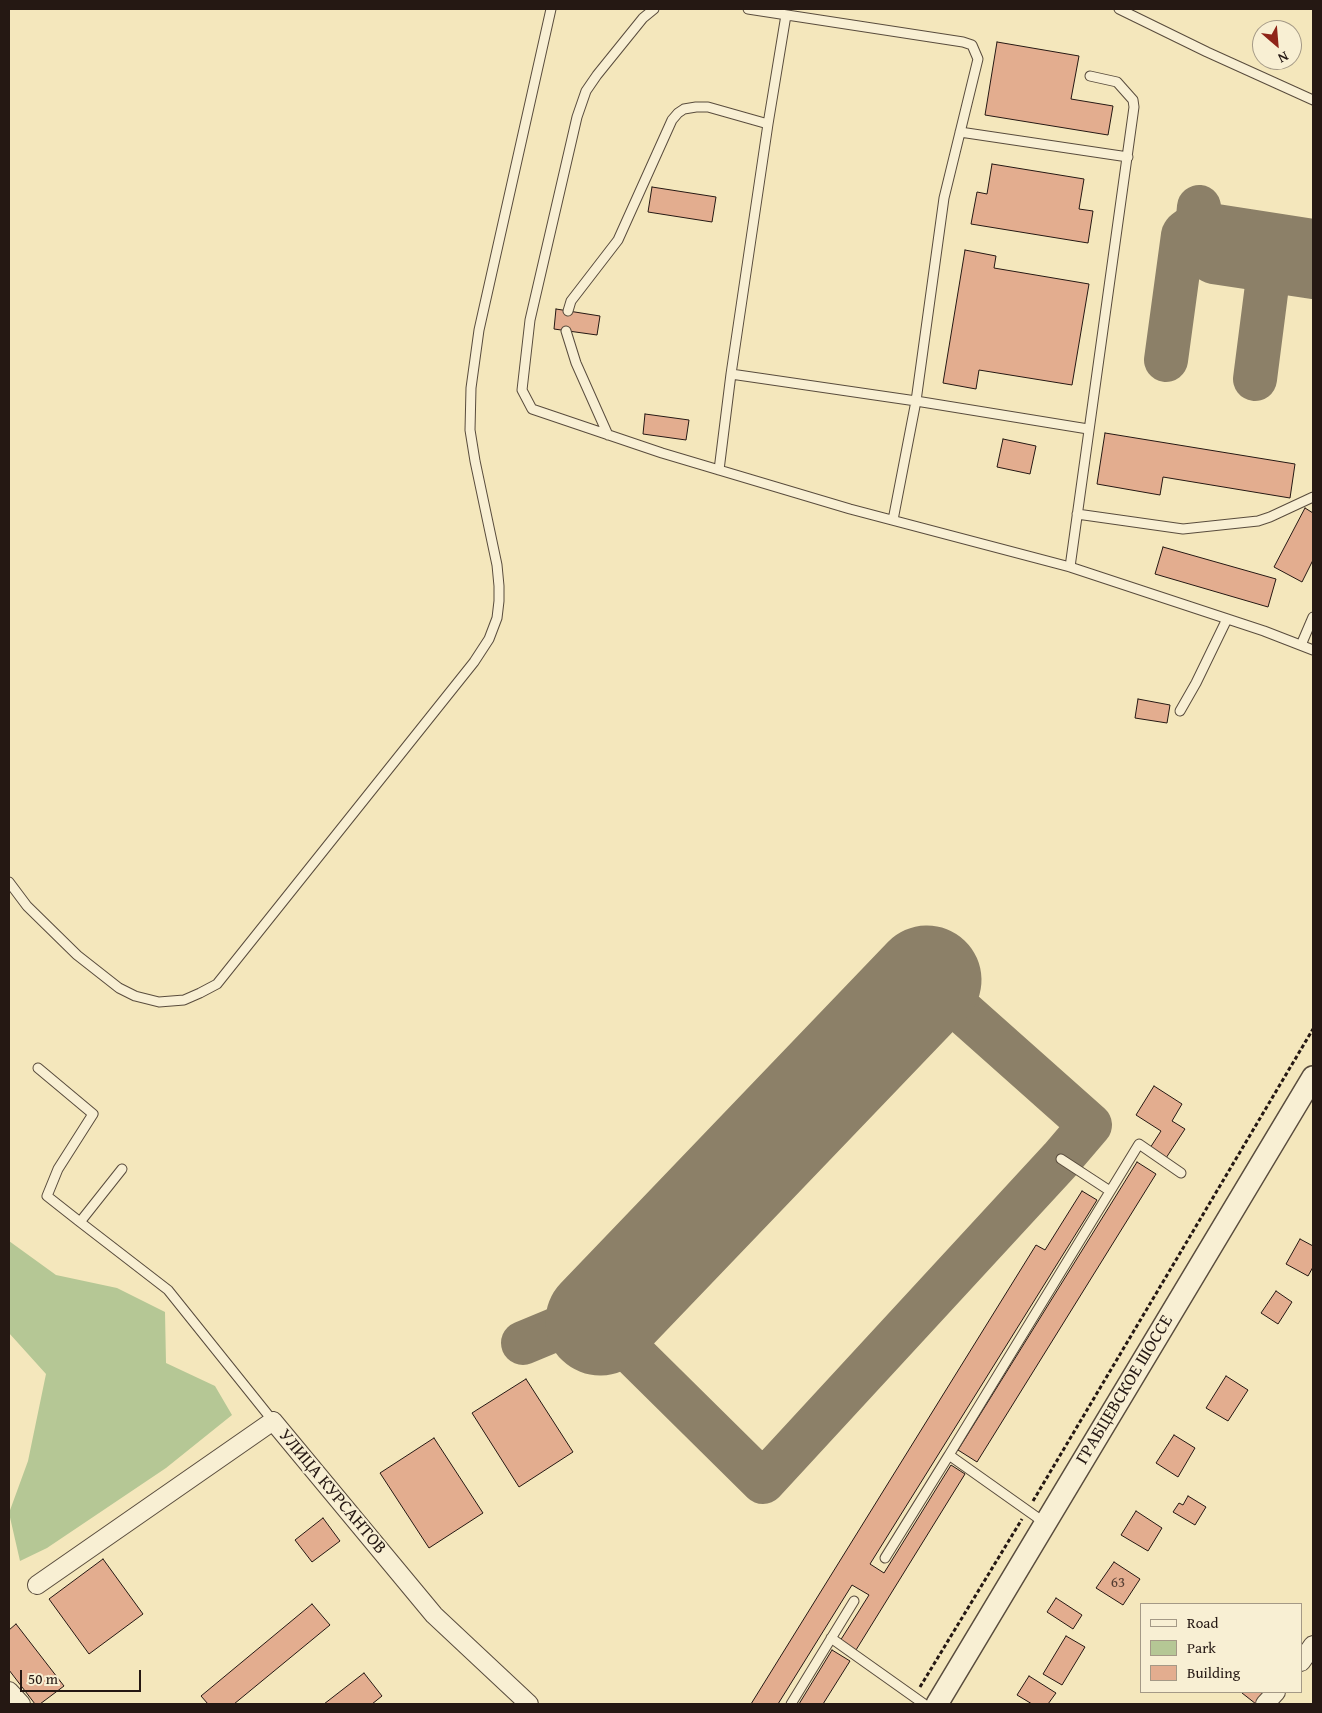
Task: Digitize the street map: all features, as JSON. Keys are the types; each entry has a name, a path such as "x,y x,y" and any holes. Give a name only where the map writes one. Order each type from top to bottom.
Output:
{"street":[{"name":"ГРАБЦЕВСКОЕ ШОССЕ","path":"936,1703 1313,1076"},
{"name":"УЛИЦА КУРСАНТОВ","path":"37,1585 273,1421 434,1615 529,1704"},
{"path":"1302,1661 1313,1645"},
{"path":"9,1691 21,1704"},
{"path":"1264,1704 1275,1693"}],"lane":[{"path":"9,882 27,906 77,955 119,988 135,996 159,1002 184,1000 218,984 474,662 489,639 497,618 499,586 497,565 470,430 471,388 479,330 551,9"},
{"path":"654,9 643,18 586,91 577,118 530,320 522,390 532,408 608,435 719,470 1070,568 1264,631 1313,650"},
{"path":"748,9 950,39 972,45 978,59 944,198 916,401 894,520"},
{"path":"1119,9 1207,52 1313,100"},
{"path":"719,470 730,374 786,15"},
{"path":"1070,568 1134,107 1133,100 1117,82 1090,76"},
{"path":"568,311 572,301 618,240 672,120 678,113 690,108 708,107 768,124"},
{"path":"960,132 1128,157"},
{"path":"566,331 576,363 608,435"},
{"path":"730,374 916,401 1088,430"},
{"path":"1077,514 1183,529 1258,521 1313,497"},
{"path":"1300,645 1313,616"},
{"path":"1180,711 1196,683 1227,619"},
{"path":"38,1068 93,1114 58,1169 47,1196 168,1290 273,1421"},
{"path":"886,1558 1139,1144 1182,1173"},
{"path":"1061,1159 1110,1191"},
{"path":"80,1222 122,1169"},
{"path":"949,1454 1045,1523"},
{"path":"791,1704 854,1601"},
{"path":"831,1638 914,1697 936,1703"}],"path":[{"path":"914,1697 1313,1029"}],"green space":[{"path":"9,1241 56,1275 117,1288 165,1312 166,1363 215,1386 232,1415 166,1468 47,1548 20,1561 9,1513 28,1461 46,1374 9,1333"}],"building":[{"path":"997,42 1079,56 1071,99 1113,106 1108,135 985,115"},
{"path":"992,164 1084,179 1079,209 1093,211 1088,243 971,224 977,192 987,194"},
{"path":"652,187 716,197 712,222 648,212"},
{"path":"965,250 996,256 994,268 1089,284 1072,385 979,370 976,389 943,383"},
{"path":"556,309 600,316 597,335 554,329"},
{"path":"645,414 689,420 686,440 643,434"},
{"path":"1105,433 1295,464 1290,498 1163,477 1160,495 1097,484"},
{"path":"1003,439 1036,446 1030,474 997,467"},
{"path":"1305,508 1313,513 1313,560 1302,582 1274,567"},
{"path":"1163,547 1276,579 1268,607 1155,574"},
{"path":"1138,699 1170,705 1167,723 1135,718"},
{"path":"1154,1086 1182,1104 1172,1121 1185,1129 1166,1158 1150,1148 1161,1131 1136,1115"},
{"path":"1137,1162 1156,1174 977,1462 958,1450"},
{"path":"1082,1191 1097,1200 870,1564 884,1573 951,1465 965,1474 856,1650 840,1641 869,1595 852,1585 778,1704 751,1704 1036,1245 1045,1250"},
{"path":"1300,1239 1313,1246 1313,1267 1308,1276 1286,1264"},
{"path":"1276,1291 1292,1302 1278,1324 1261,1313"},
{"path":"1226,1376 1248,1390 1228,1421 1206,1408"},
{"path":"526,1379 573,1452 519,1487 472,1413"},
{"path":"1174,1435 1195,1448 1178,1477 1156,1463"},
{"path":"434,1438 483,1513 429,1548 380,1473"},
{"path":"1188,1496 1206,1507 1195,1525 1173,1512 1179,1503 1183,1505"},
{"path":"1136,1511 1162,1528 1148,1551 1121,1535"},
{"path":"323,1518 340,1541 312,1562 295,1540"},
{"path":"103,1559 143,1614 89,1654 49,1599"},
{"path":"1114,1562 1140,1579 1123,1605 1096,1588"},
{"path":"1056,1598 1082,1615 1073,1629 1047,1612"},
{"path":"312,1604 330,1625 234,1704 208,1704 201,1696"},
{"path":"16,1624 64,1686 40,1704 35,1704 9,1670 9,1630"},
{"path":"1066,1636 1085,1647 1062,1685 1043,1674"},
{"path":"832,1650 850,1661 823,1704 799,1704"},
{"path":"364,1673 382,1696 372,1704 324,1704"},
{"path":"1029,1676 1056,1693 1048,1704 1032,1704 1017,1695"},
{"path":"1242,1693 1265,1693 1256,1704"}],"taxiway":[{"path":"1199,207 1197,243 1202,254 1208,259 1213,262 1313,277"},
{"path":"1166,360 1183,235 1185,232 1197,223 1313,241"},
{"path":"1255,379 1269,270 1273,249 1278,244"},
{"path":"523,1343 576,1321 600,1321 763,1482 1061,1159 1090,1125 927,980"}],"runway":[{"path":"600,1321 927,980"}]}
